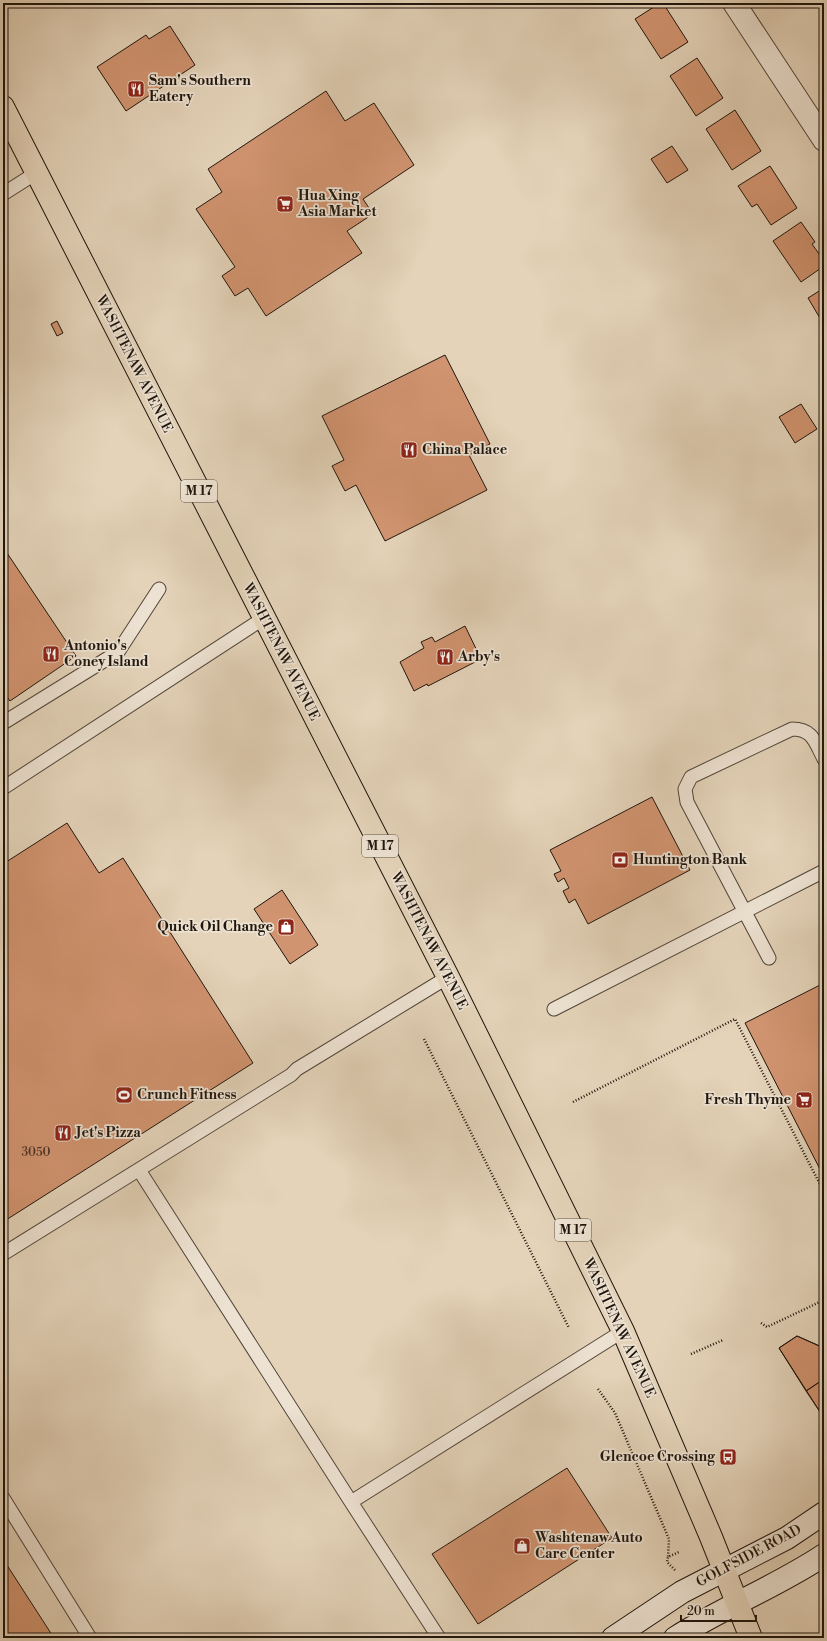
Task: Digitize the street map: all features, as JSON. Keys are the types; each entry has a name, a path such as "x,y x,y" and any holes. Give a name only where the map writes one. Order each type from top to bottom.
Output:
{"main road":[{"path":"734,3 824,140"},
{"name":"WASHTENAW AVENUE","path":"3,107 448,977 623,1331 738,1603 751,1638"},
{"name":"GOLFSIDE ROAD","path":"613,1638 682,1592 787,1538 824,1514"},
{"path":"675,1638 698,1623 795,1574 824,1555"}],"lane":[{"path":"3,194 36,173"},
{"path":"3,722 118,652 159,589"},
{"path":"3,788 264,618"},
{"path":"769,958 687,802 685,789 691,777 792,729 802,729 813,737 824,759"},
{"path":"554,1009 824,871"},
{"path":"3,1254 291,1075 297,1069 448,977"},
{"path":"139,1170 439,1638"},
{"path":"351,1502 623,1331"},
{"path":"3,1498 90,1638"}],"path":[{"path":"573,1102 735,1019 824,1192"},
{"path":"424,1039 569,1328"},
{"path":"761,1323 767,1327 824,1300"},
{"path":"691,1354 723,1340"},
{"path":"598,1389 615,1413 669,1539 667,1562 675,1570"},
{"path":"668,1557 679,1552"}],"building":[{"path":"660,3 663,3 688,42 661,59 635,19"},
{"name":"Sam's Southern Eatery","path":"170,26 195,65 126,111 97,67 146,35 149,39"},
{"path":"697,58 723,98 696,116 670,76"},
{"name":"Hua Xing Asia Market","path":"326,91 345,121 374,103 414,165 363,199 373,214 347,231 362,253 266,316 248,288 235,296 222,276 235,267 196,209 222,192 208,169"},
{"path":"735,110 761,151 732,170 706,129"},
{"path":"672,146 688,170 667,183 651,159"},
{"path":"770,166 797,208 771,225 757,204 752,207 738,186"},
{"path":"801,222 815,242 812,244 824,261 824,266 801,282 773,241"},
{"path":"824,288 824,325 808,298"},
{"path":"57,321 63,333 57,336 51,324"},
{"name":"China Palace","path":"445,355 490,444 469,455 487,490 385,541 356,485 345,491 332,466 344,460 322,416"},
{"path":"801,404 817,429 795,443 779,417"},
{"path":"5,550 76,656 10,701 3,692 3,551"},
{"name":"Arby's","path":"465,626 481,659 428,686 427,684 414,691 400,662 424,648 421,642 432,637 435,642"},
{"name":"Huntington Bank","path":"652,797 690,870 588,924 575,899 569,903 563,891 569,888 564,878 558,882 554,874 561,871 550,850"},
{"path":"67,823 99,873 123,858 253,1063 6,1220 3,1216 3,864"},
{"name":"Quick Oil Change","path":"282,890 318,945 290,964 254,909"},
{"name":"Fresh Thyme","path":"824,983 824,1177 745,1023"},
{"path":"797,1336 824,1348 824,1418 779,1348"},
{"path":"797,1336 824,1348 824,1379 806,1391 779,1348"},
{"path":"824,1379 824,1418 806,1391"},
{"name":"Washtenaw Auto Care Center","path":"567,1468 612,1538 478,1624 432,1554"},
{"path":"3,1559 54,1638 3,1638"}],"place":[{"name":"Sam's Southern Eatery","path":"136,89"},
{"name":"Hua Xing Asia Market","path":"285,204"},
{"name":"China Palace","path":"409,450"},
{"name":"Antonio's Coney Island","path":"51,654"},
{"name":"Arby's","path":"445,657"},
{"name":"Huntington Bank","path":"620,860"},
{"name":"Quick Oil Change","path":"286,927"},
{"name":"Crunch Fitness","path":"124,1095"},
{"name":"Fresh Thyme","path":"804,1100"},
{"name":"Jet's Pizza","path":"63,1133"},
{"name":"Glencoe Crossing","path":"728,1457"},
{"name":"Washtenaw Auto Care Center","path":"522,1546"}]}
